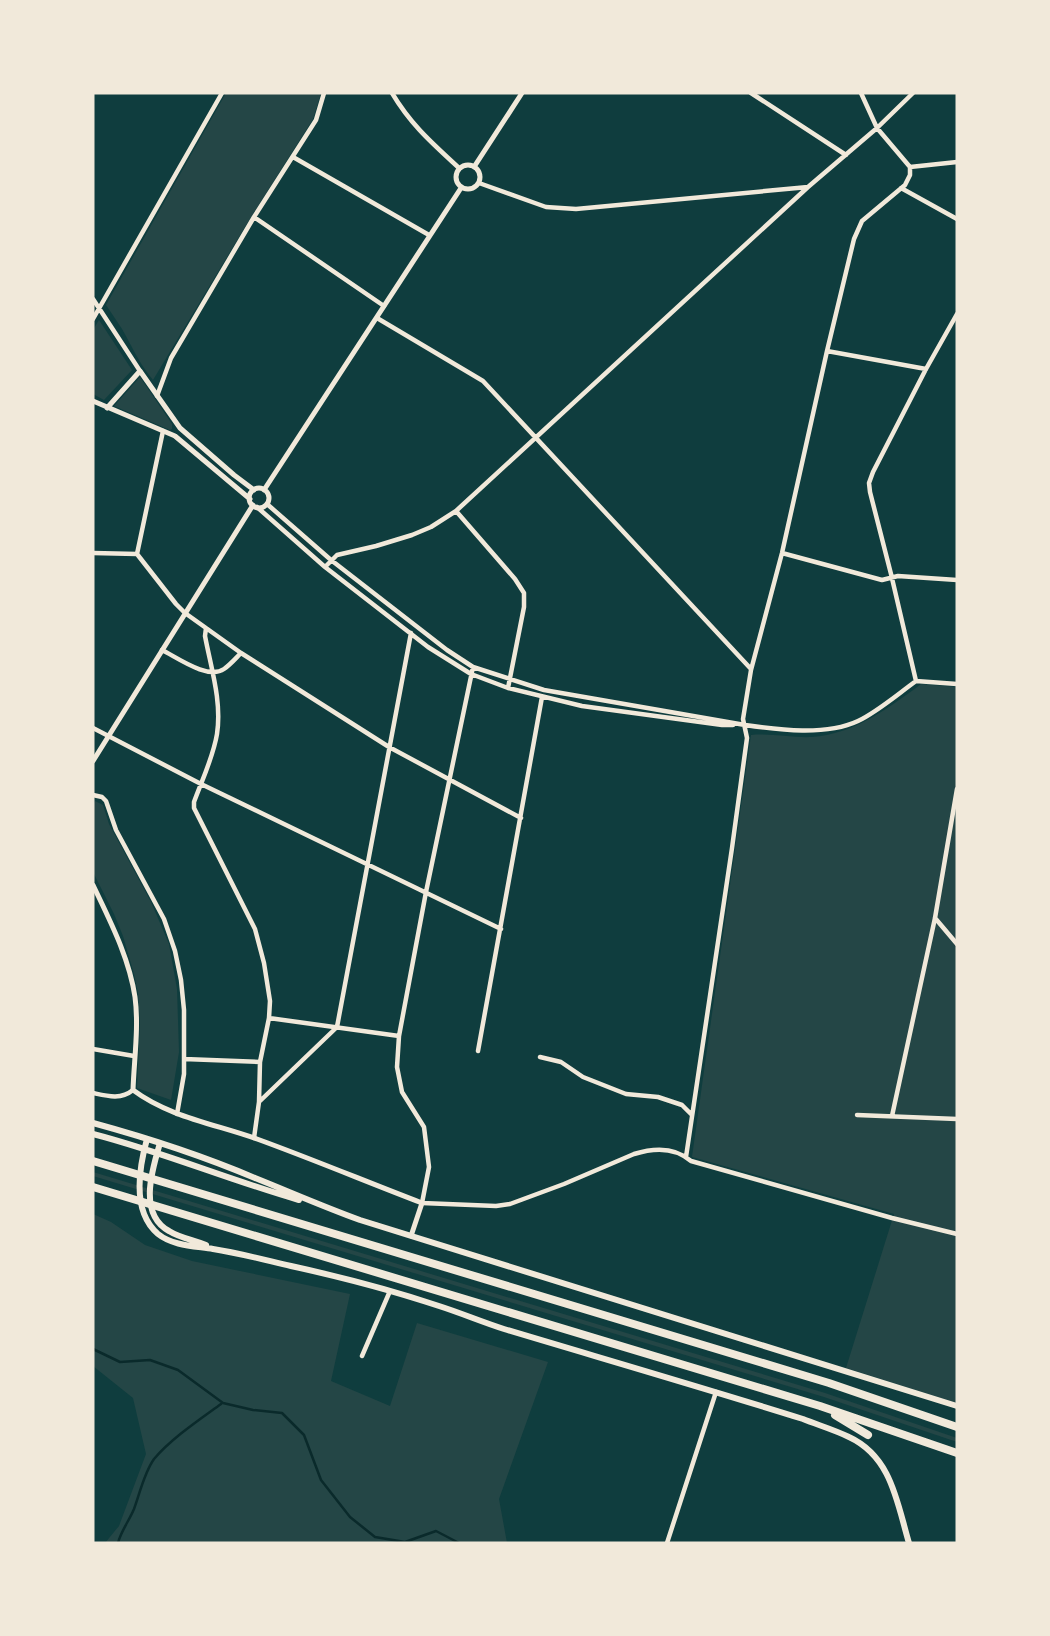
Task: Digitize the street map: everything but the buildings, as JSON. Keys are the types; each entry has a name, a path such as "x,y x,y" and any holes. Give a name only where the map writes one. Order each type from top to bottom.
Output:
{"highway":[{"path":"93,1161 829,1383 957,1427"},
{"path":"93,1187 820,1406 957,1452"},
{"path":"820,1406 867,1435"}],"main road":[{"path":"93,1123 247,1174 321,1206"},
{"path":"93,1133 145,1148 252,1187 321,1206 957,1406"},
{"path":"147,1139 140,1194 143,1210 157,1233 169,1240 309,1270 390,1291 508,1330 803,1419 849,1437 862,1444 892,1482 909,1543"},
{"path":"160,1143 150,1182 150,1195 158,1222 172,1233 214,1249"}],"street":[{"path":"93,319 222,93"},
{"path":"157,396 171,358 254,217 316,120 324,93"},
{"path":"392,93 405,114 424,136 459,168"},
{"path":"474,167 522,93"},
{"path":"751,93 846,155"},
{"path":"686,1157 747,737 743,719 751,670 782,553 854,239 862,221 908,179 910,167 877,128 862,93"},
{"path":"325,567 340,554 423,531 456,511 913,93"},
{"path":"293,157 429,236"},
{"path":"910,167 957,162"},
{"path":"467,165 474,167 480,175 480,183 471,190 461,188 455,178 459,168 467,165"},
{"path":"480,183 530,203 576,209 808,187"},
{"path":"264,490 461,188"},
{"path":"901,188 957,219"},
{"path":"254,217 384,306"},
{"path":"93,299 182,431 254,490"},
{"path":"916,681 869,483 957,314"},
{"path":"377,318 482,380 751,670"},
{"path":"827,351 926,369"},
{"path":"107,408 140,371"},
{"path":"93,401 163,430 183,442 325,567 428,647 471,674 508,688 543,693"},
{"path":"163,430 138,554 176,604 241,653 389,747 521,818"},
{"path":"250,499 254,490 260,488 269,496 264,507 255,506"},
{"path":"267,504 331,560 473,667 582,706 722,725 805,730 849,725 916,681 957,684"},
{"path":"93,761 255,506"},
{"path":"456,511 524,593 524,607 508,688"},
{"path":"93,553 138,554"},
{"path":"782,553 882,580 900,576 957,580"},
{"path":"206,628 205,636 217,702 217,730 194,808 255,929 261,948 270,1002 260,1062 259,1102 254,1138"},
{"path":"259,1102 337,1027 411,634"},
{"path":"162,649 199,669 213,673 224,669 241,653"},
{"path":"411,1236 422,1203 429,1167 424,1127 402,1092 397,1068 399,1036 448,779 473,667"},
{"path":"478,1051 543,693"},
{"path":"93,728 201,784 501,929"},
{"path":"892,1116 935,918 957,789"},
{"path":"93,795 106,801 116,830 167,926 178,963 183,995 184,1059 177,1114"},
{"path":"93,885 117,934 135,1001 132,1090 127,1095 117,1097 93,1093"},
{"path":"935,918 957,944"},
{"path":"269,1018 399,1036"},
{"path":"93,1049 134,1055"},
{"path":"540,1057 562,1062 583,1077 625,1094 659,1097 682,1105 693,1116"},
{"path":"184,1059 260,1062"},
{"path":"132,1090 177,1114 254,1138 422,1203 503,1206 645,1151 665,1149 691,1161 769,1184 957,1234"},
{"path":"857,1115 957,1119"},
{"path":"362,1356 390,1291"},
{"path":"667,1543 716,1392"}],"shaded area":[{"path":"226,93 321,93 313,119 153,380 106,305"},
{"path":"99,320 132,370 104,400 93,394 93,330"},
{"path":"140,377 172,424 172,429 114,406"},
{"path":"921,684 957,687 957,1403 846,1368 894,1214 692,1157 751,735 812,737 841,731 880,713"},
{"path":"95,801 103,805 109,824 151,902 169,944 177,989 179,1052 171,1100 137,1088 140,1024 138,993 123,936 93,872"},
{"path":"93,1172 825,1393 957,1438 957,1442 824,1397 93,1176"},
{"path":"93,1214 111,1222 145,1245 192,1261 350,1294 331,1381 390,1406 417,1323 548,1362 499,1499 507,1543 105,1543 119,1526 146,1454 133,1398 93,1366"}],"waterway":[{"path":"93,1349 120,1362 150,1360 178,1370 223,1403 282,1413 304,1435 321,1480 350,1517 375,1537 405,1542 436,1531 459,1543"},
{"path":"118,1543 154,1459 177,1437 221,1404"}]}
